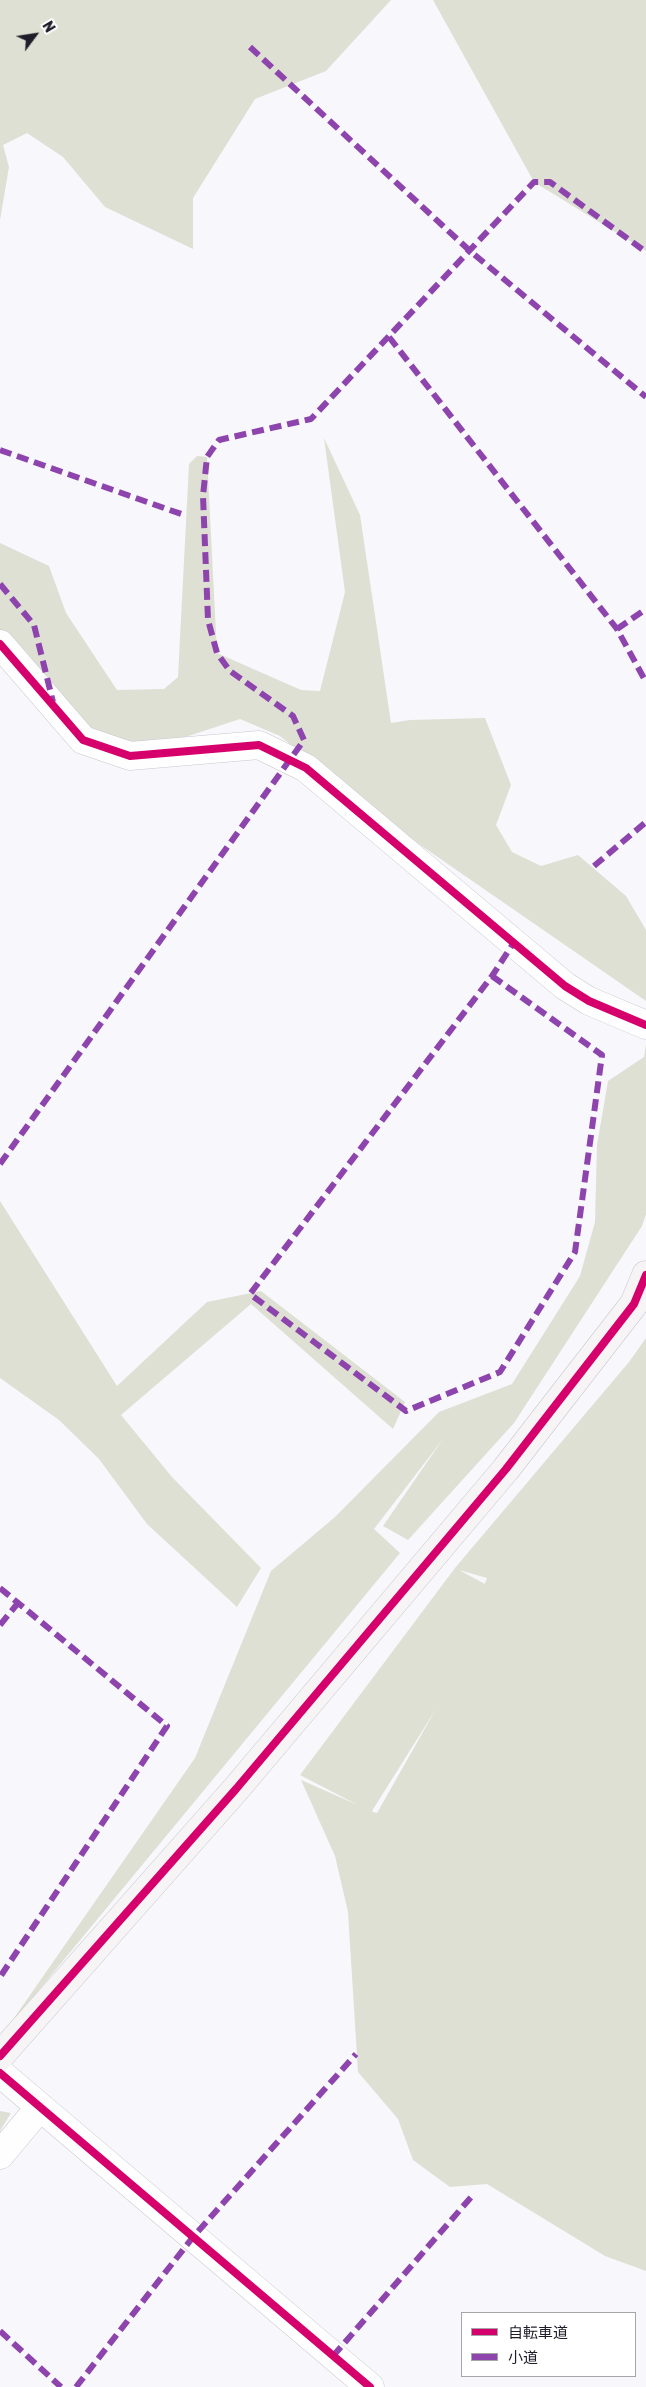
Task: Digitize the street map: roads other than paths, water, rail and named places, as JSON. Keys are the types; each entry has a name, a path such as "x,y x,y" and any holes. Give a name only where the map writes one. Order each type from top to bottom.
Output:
{"street":[{"path":"0,644 83,740 130,756 260,745 306,768 565,986 589,1001 646,1025"},
{"path":"0,2056 236,1789 506,1469 634,1304 646,1275"},
{"path":"0,2073 370,2387"},
{"path":"0,2155 40,2107"}]}
